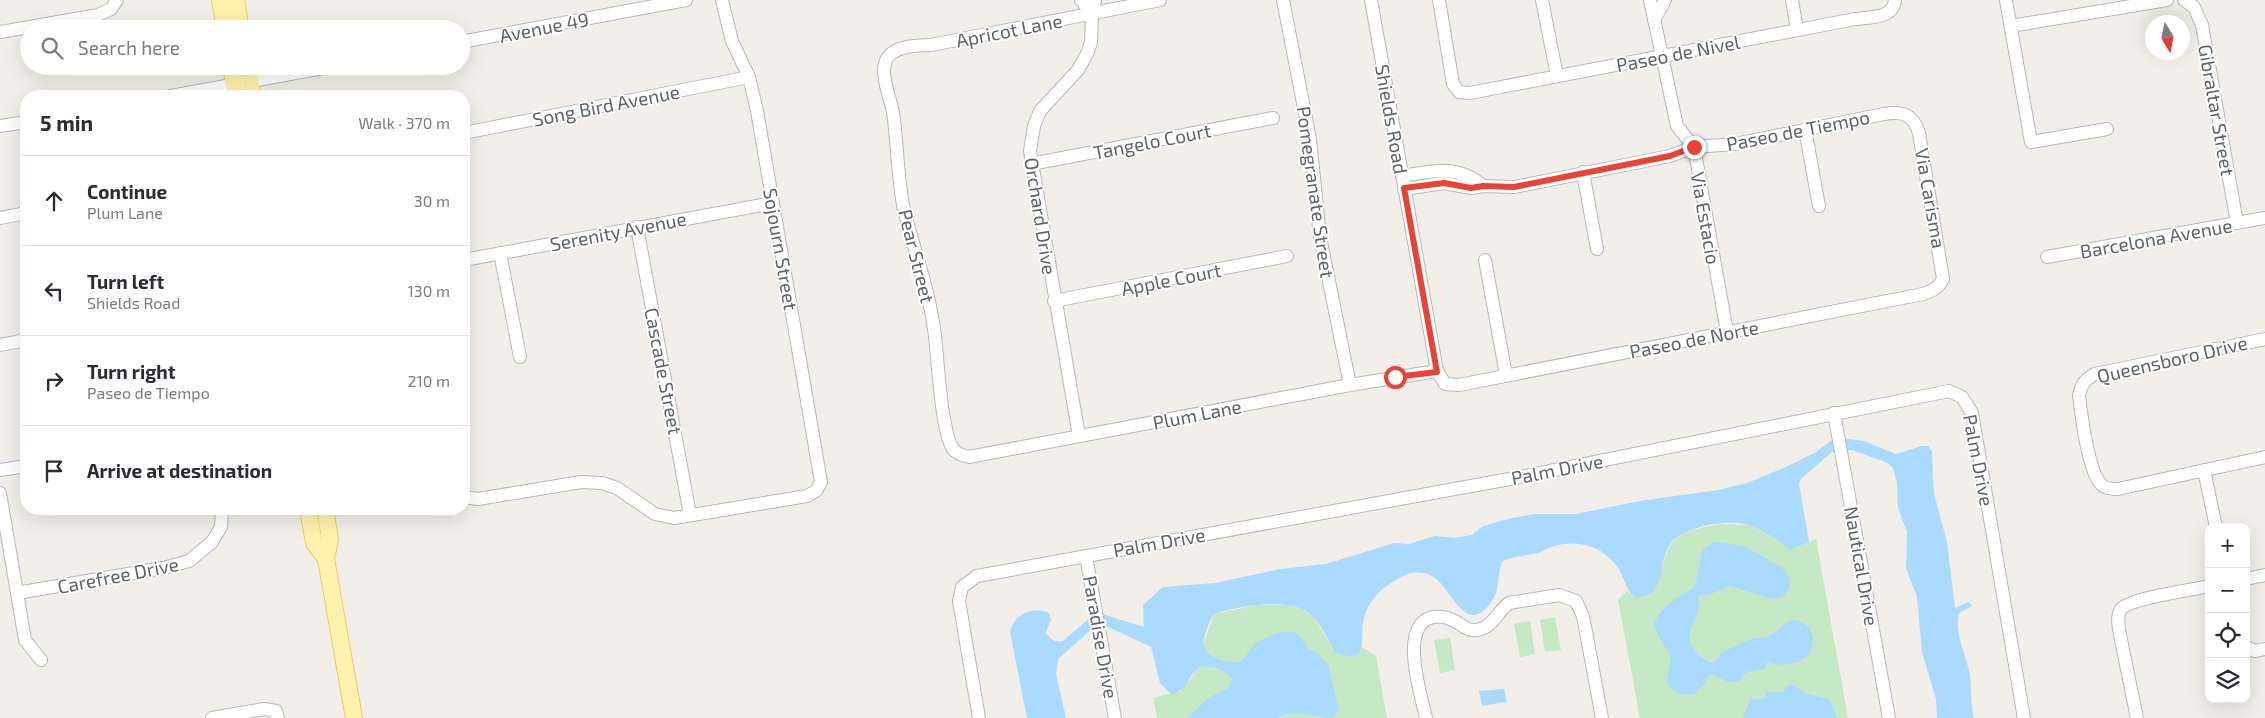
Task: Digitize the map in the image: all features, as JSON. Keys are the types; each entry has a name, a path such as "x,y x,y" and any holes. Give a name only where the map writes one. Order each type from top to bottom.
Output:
{"main road":[{"path":"220,0 223,20"},
{"path":"236,0 239,20"},
{"path":"309,515 314,543 326,559"},
{"path":"326,515 330,539 326,559 354,718"}],"street":[{"path":"69,20 98,15 112,9 117,0"},
{"name":"Avenue 49","path":"470,40 686,0"},
{"name":"Sojourn Street","path":"690,515 807,496 816,491 821,482 773,203 749,77 732,41 722,0"},
{"path":"1081,0 1092,14"},
{"name":"Orchard Drive","path":"1079,436 1031,164 1031,140 1037,119 1044,106 1078,70 1088,52 1093,28 1092,14 1095,0"},
{"name":"Apricot Lane","path":"888,57 905,47 931,45 1160,0"},
{"name":"Pomegranate Street","path":"1283,0 1310,139 1320,237 1350,385"},
{"name":"Shields Road","path":"1371,0 1437,372 1445,384"},
{"name":"Paseo de Nivel","path":"1439,0 1453,84 1459,92 1470,93 1855,18 1879,16 1888,13 1895,3"},
{"path":"1542,0 1557,76"},
{"name":"Via Estacio","path":"1650,0 1677,126 1694,147 1727,332"},
{"path":"1654,20 1665,0"},
{"path":"1792,0 1797,30"},
{"path":"2006,0 2031,142 2107,129"},
{"path":"2011,26 2125,3 2167,0"},
{"name":"Gibraltar Street","path":"2186,1 2199,15 2202,25 2237,223"},
{"path":"0,32 20,29"},
{"name":"Pear Street","path":"888,57 884,65 895,128 901,190 930,307 948,433 951,446 958,454"},
{"path":"210,90 291,75"},
{"name":"Song Bird Avenue","path":"470,132 749,77"},
{"name":"Paseo de Tiempo","path":"1403,182 1444,183 1471,188 1483,186 1514,187 1670,156 1694,147 1735,144 1895,112 1908,115"},
{"name":"Via Carisma","path":"1908,115 1916,124 1919,133 1943,272 1941,285"},
{"name":"Tangelo Court","path":"1031,164 1272,118"},
{"path":"0,126 20,123"},
{"path":"1805,129 1819,206"},
{"path":"1583,172 1598,249"},
{"name":"Serenity Avenue","path":"470,259 773,203"},
{"path":"0,218 20,214"},
{"name":"Barcelona Avenue","path":"2047,257 2265,218"},
{"name":"Cascade Street","path":"637,227 690,515"},
{"path":"500,253 520,357"},
{"name":"Apple Court","path":"1054,301 1287,256"},
{"path":"1486,260 1506,375"},
{"name":"Paseo de Norte","path":"1445,384 1459,385 1923,294 1941,285"},
{"name":"Queensboro Drive","path":"2204,470 2118,489 2102,486 2094,473 2080,407 2081,385 2086,379 2095,374 2265,339"},
{"path":"0,345 20,341"},
{"name":"Plum Lane","path":"958,454 969,457 1350,385 1437,372"},
{"name":"Palm Drive","path":"979,718 960,610 962,587 977,576 1515,478 1940,391 1962,397 1972,413 2024,718"},
{"name":"Nautical Drive","path":"1834,413 1889,718"},
{"path":"2215,523 2204,470 2265,458"},
{"path":"0,470 20,467"},
{"path":"470,498 478,499 582,482 602,483 617,488 655,514 674,518 690,515"},
{"path":"0,493 25,640 41,660"},
{"name":"Carefree Drive","path":"17,593 163,568 189,561 212,542 221,528 222,515"},
{"name":"Paradise Drive","path":"1086,556 1116,718"},
{"path":"2250,578 2265,575"},
{"path":"2137,718 2119,628 2120,610 2127,604 2205,587"},
{"path":"1426,718 1413,648 1414,635 1424,621 1441,617 1450,618 1468,630 1480,630 1493,621 1509,603 1559,595 1576,601 1583,616 1602,718"},
{"path":"2250,649 2255,651 2265,649"},
{"path":"212,718 264,709 277,714"}],"green space":[{"path":"1721,524 1749,525 1774,538 1790,550 1816,539 1848,718 1640,718 1618,600 1627,591 1636,597 1648,596 1675,540 1699,528"},
{"path":"1257,605 1288,605 1302,609 1314,617 1329,642 1358,654 1362,647 1376,656 1387,718 1157,718 1153,698 1180,691 1191,679 1204,650 1204,642 1214,614"},
{"path":"1555,617 1561,650 1545,652 1540,620"},
{"path":"1530,621 1535,654 1520,657 1514,624"},
{"path":"1450,638 1455,670 1440,673 1434,640"}],"water":[{"path":"1848,439 1864,441 1896,454 1922,446 1928,446 1932,451 1934,494 1947,542 1955,608 1969,602 1972,606 1959,613 1958,629 1970,675 1974,718 1937,718 1936,699 1922,652 1917,597 1906,568 1907,532 1898,508 1897,483 1893,468 1888,463 1852,450 1832,452 1801,479 1799,484 1809,542 1790,550 1751,526 1721,523 1698,528 1679,536 1672,542 1666,554 1658,584 1649,595 1635,597 1631,594 1619,569 1603,553 1595,548 1569,544 1551,547 1539,553 1503,561 1495,596 1482,612 1473,615 1458,606 1438,580 1430,575 1414,573 1400,578 1382,590 1371,602 1364,618 1362,647 1355,656 1347,656 1335,652 1317,621 1313,616 1300,608 1289,605 1262,604 1214,614 1207,629 1204,645 1209,654 1220,660 1240,661 1257,642 1268,636 1286,632 1297,633 1309,650 1317,653 1328,665 1339,711 1332,718 1291,713 1278,718 1187,718 1210,697 1228,689 1233,680 1230,676 1219,669 1201,666 1193,673 1186,685 1171,694 1160,683 1151,647 1106,626 1094,627 1058,659 1056,674 1066,718 1027,718 1010,632 1015,621 1024,613 1035,610 1048,612 1051,619 1046,633 1055,641 1063,641 1091,617 1102,614 1144,627 1143,605 1163,587 1215,583 1280,569 1326,564 1394,543 1409,544 1435,536 1454,538 1472,535 1483,526 1534,514 1576,514 1640,501 1718,490 1747,483 1786,467 1816,452 1831,441"},
{"path":"1715,542 1744,546 1781,567 1789,577 1790,588 1785,595 1773,599 1730,586 1708,595 1700,595 1698,597 1698,610 1690,632 1692,646 1697,653 1705,660 1714,663 1720,654 1727,650 1752,639 1768,637 1791,620 1802,623 1810,629 1813,638 1812,647 1807,656 1797,662 1784,665 1766,662 1766,668 1745,673 1739,681 1728,682 1712,674 1709,675 1704,685 1694,694 1680,693 1672,689 1667,682 1671,657 1654,624 1657,617 1667,606 1695,587 1702,550"},
{"path":"1791,684 1807,694 1829,699 1837,718 1743,718 1750,700 1764,699 1766,692 1782,692"},
{"path":"1504,689 1507,703 1482,706 1479,691"}],"route":[{"path":"1395,377 1437,372 1404,188 1434,183 1454,184 1471,188 1483,186 1514,187 1670,156 1694,147"}]}
